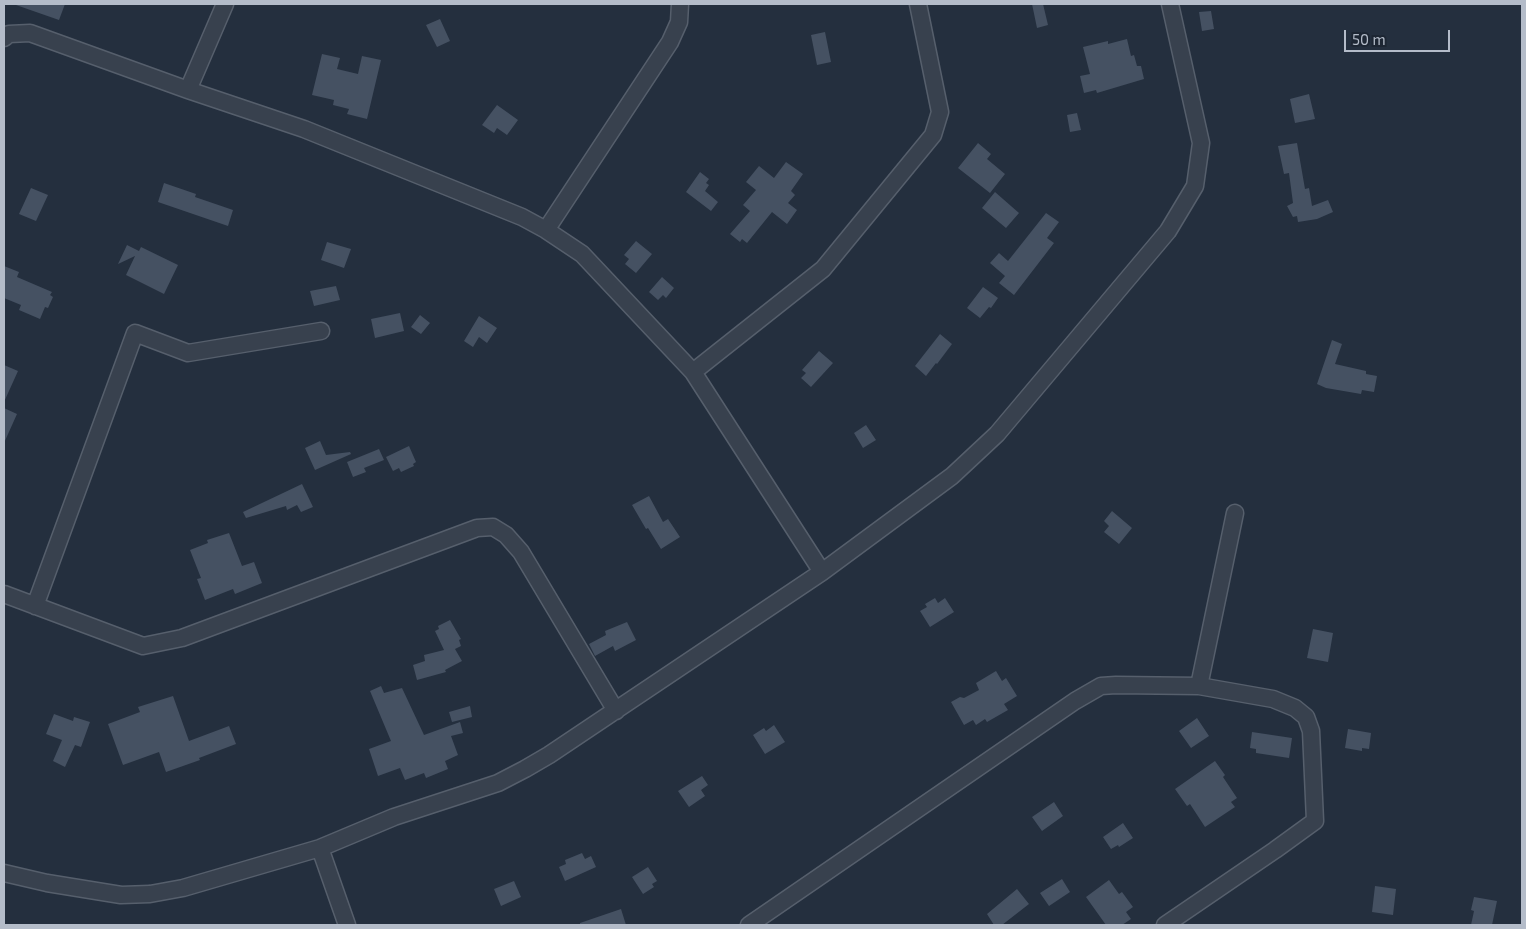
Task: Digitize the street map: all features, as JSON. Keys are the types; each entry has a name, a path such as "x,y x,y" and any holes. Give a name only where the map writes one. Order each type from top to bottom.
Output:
{"street":[{"path":"188,90 225,4"},
{"path":"546,230 670,42 679,22 680,4"},
{"path":"693,372 823,269 933,135 940,112 918,4"},
{"path":"4,873 47,883 121,895 150,894 183,888 320,848 394,817 498,782 533,765 616,711 822,572 952,476 997,434 1168,231 1195,186 1201,143 1170,4"},
{"path":"4,38 9,34 30,33 188,90 304,129 522,217 546,230 582,254 693,372 822,572"},
{"path":"35,606 135,334 188,353 321,331"},
{"path":"1199,686 1235,513"},
{"path":"4,594 142,646 182,638 477,528 493,527 506,535 521,552 616,711"},
{"path":"749,925 1074,701 1101,686 1199,686 1273,699 1295,708 1306,717 1311,732 1315,821 1165,925"},
{"path":"320,848 347,925"}],"building":[{"path":"16,4 65,4 59,20"},
{"path":"1032,4 1043,4 1048,25 1037,28"},
{"path":"1211,11 1214,29 1202,31 1199,12"},
{"path":"440,19 450,41 437,47 426,25"},
{"path":"825,32 831,62 817,65 811,35"},
{"path":"1127,39 1131,56 1134,55 1137,66 1141,66 1144,79 1097,93 1096,90 1084,93 1080,76 1090,74 1083,47 1108,41 1108,44"},
{"path":"322,54 340,58 337,69 358,74 362,56 381,60 367,119 347,114 349,109 333,105 334,100 312,95"},
{"path":"1309,94 1315,119 1295,123 1290,99"},
{"path":"497,105 518,120 507,135 497,128 494,133 482,125"},
{"path":"1077,113 1081,130 1070,132 1067,115"},
{"path":"978,143 991,154 987,159 1005,174 990,193 958,168"},
{"path":"1297,143 1305,189 1309,188 1312,206 1328,200 1333,212 1317,219 1298,222 1297,216 1293,217 1287,206 1293,203 1289,173 1284,174 1278,146"},
{"path":"786,162 803,174 791,191 795,195 788,203 797,210 787,224 772,212 747,243 742,239 740,242 730,234 750,211 743,205 756,190 746,182 759,166 774,178"},
{"path":"700,172 709,179 706,183 709,185 705,191 718,202 711,211 686,192"},
{"path":"164,183 196,194 195,197 233,210 228,226 158,202"},
{"path":"31,188 48,195 36,221 19,214"},
{"path":"995,192 1019,213 1006,228 982,208"},
{"path":"1046,213 1059,222 1047,238 1054,243 1014,295 999,283 1005,276 990,263 999,253 1008,261"},
{"path":"636,241 652,254 636,273 625,264 629,259 624,255"},
{"path":"327,242 351,249 344,268 321,260"},
{"path":"127,245 139,251 141,247 178,265 164,294 126,275 135,256 118,264"},
{"path":"4,266 19,272 17,277 52,292 50,295 53,297 48,308 45,307 40,319 19,310 21,305 4,298"},
{"path":"662,277 674,288 666,298 663,295 658,300 649,292"},
{"path":"336,286 340,300 314,306 310,291"},
{"path":"983,287 998,298 980,318 967,308"},
{"path":"400,313 404,331 375,338 371,319"},
{"path":"420,315 430,323 421,334 411,327"},
{"path":"479,316 497,328 487,343 479,337 473,347 464,341"},
{"path":"940,334 952,344 926,376 915,366"},
{"path":"1332,340 1342,344 1335,364 1366,371 1366,374 1377,376 1374,392 1362,390 1361,394 1326,388 1317,384"},
{"path":"819,351 833,363 811,387 801,378 806,373 802,370"},
{"path":"4,365 18,371 4,402"},
{"path":"4,408 17,414 4,443"},
{"path":"866,425 876,440 863,448 854,433"},
{"path":"320,441 326,455 350,452 351,454 315,470 305,448"},
{"path":"409,446 416,462 413,464 414,466 401,472 399,468 393,471 386,457"},
{"path":"379,449 384,460 364,468 366,472 353,477 347,462"},
{"path":"302,484 313,507 301,512 297,505 287,510 286,506 246,518 243,512"},
{"path":"649,496 663,522 668,519 680,537 661,549 648,528 646,529 632,505"},
{"path":"1112,511 1132,528 1119,544 1104,532 1109,526 1104,521"},
{"path":"229,533 242,566 254,562 262,583 235,594 233,589 205,600 197,579 201,578 190,550 208,543 207,540"},
{"path":"935,598 938,603 945,598 954,612 930,627 920,611 927,607 925,604"},
{"path":"450,620 461,639 459,640 461,646 455,649 462,661 445,670 446,672 417,680 413,665 425,661 424,655 444,650 435,631 439,629 438,626"},
{"path":"627,622 636,640 615,651 613,646 595,656 589,644 606,635 605,631"},
{"path":"1313,629 1333,633 1328,662 1307,658"},
{"path":"996,671 1002,681 1006,678 1017,696 1004,704 1008,710 987,722 985,719 976,725 973,720 964,725 951,702 979,690 976,683"},
{"path":"381,686 384,693 402,688 424,735 460,722 463,733 451,736 458,755 445,761 448,769 426,778 424,773 405,780 400,768 378,776 369,749 391,741 370,691"},
{"path":"173,696 189,741 229,726 236,744 166,772 159,752 123,765 108,724 140,712 138,707"},
{"path":"470,706 472,717 452,722 449,712"},
{"path":"54,714 73,721 74,717 90,722 81,747 75,745 65,767 53,761 62,740 46,734"},
{"path":"1197,718 1209,736 1191,748 1179,731"},
{"path":"774,725 785,742 765,754 753,735 764,728 766,731"},
{"path":"1348,729 1371,733 1369,749 1362,748 1362,751 1345,748"},
{"path":"1252,732 1292,738 1289,758 1256,753 1256,749 1250,748"},
{"path":"1215,761 1237,798 1231,802 1235,807 1205,827 1190,804 1187,806 1175,789"},
{"path":"702,776 708,785 701,790 705,796 689,807 678,791"},
{"path":"1054,802 1063,816 1042,831 1032,817"},
{"path":"1123,823 1133,838 1119,847 1118,845 1111,849 1103,837"},
{"path":"582,853 585,859 591,856 596,867 565,881 559,867 566,864 565,860"},
{"path":"648,867 657,881 652,884 654,887 643,894 632,877"},
{"path":"1062,879 1070,892 1049,906 1040,893"},
{"path":"1109,880 1119,894 1122,892 1133,907 1126,912 1131,919 1122,925 1106,925 1086,897"},
{"path":"514,881 521,897 501,906 494,889"},
{"path":"1375,886 1396,889 1393,915 1372,912"},
{"path":"1017,889 1029,904 1002,925 994,925 987,914"},
{"path":"1474,897 1497,901 1492,925 1471,925 1474,911 1471,910"},
{"path":"621,909 626,925 580,925 580,923"}]}
